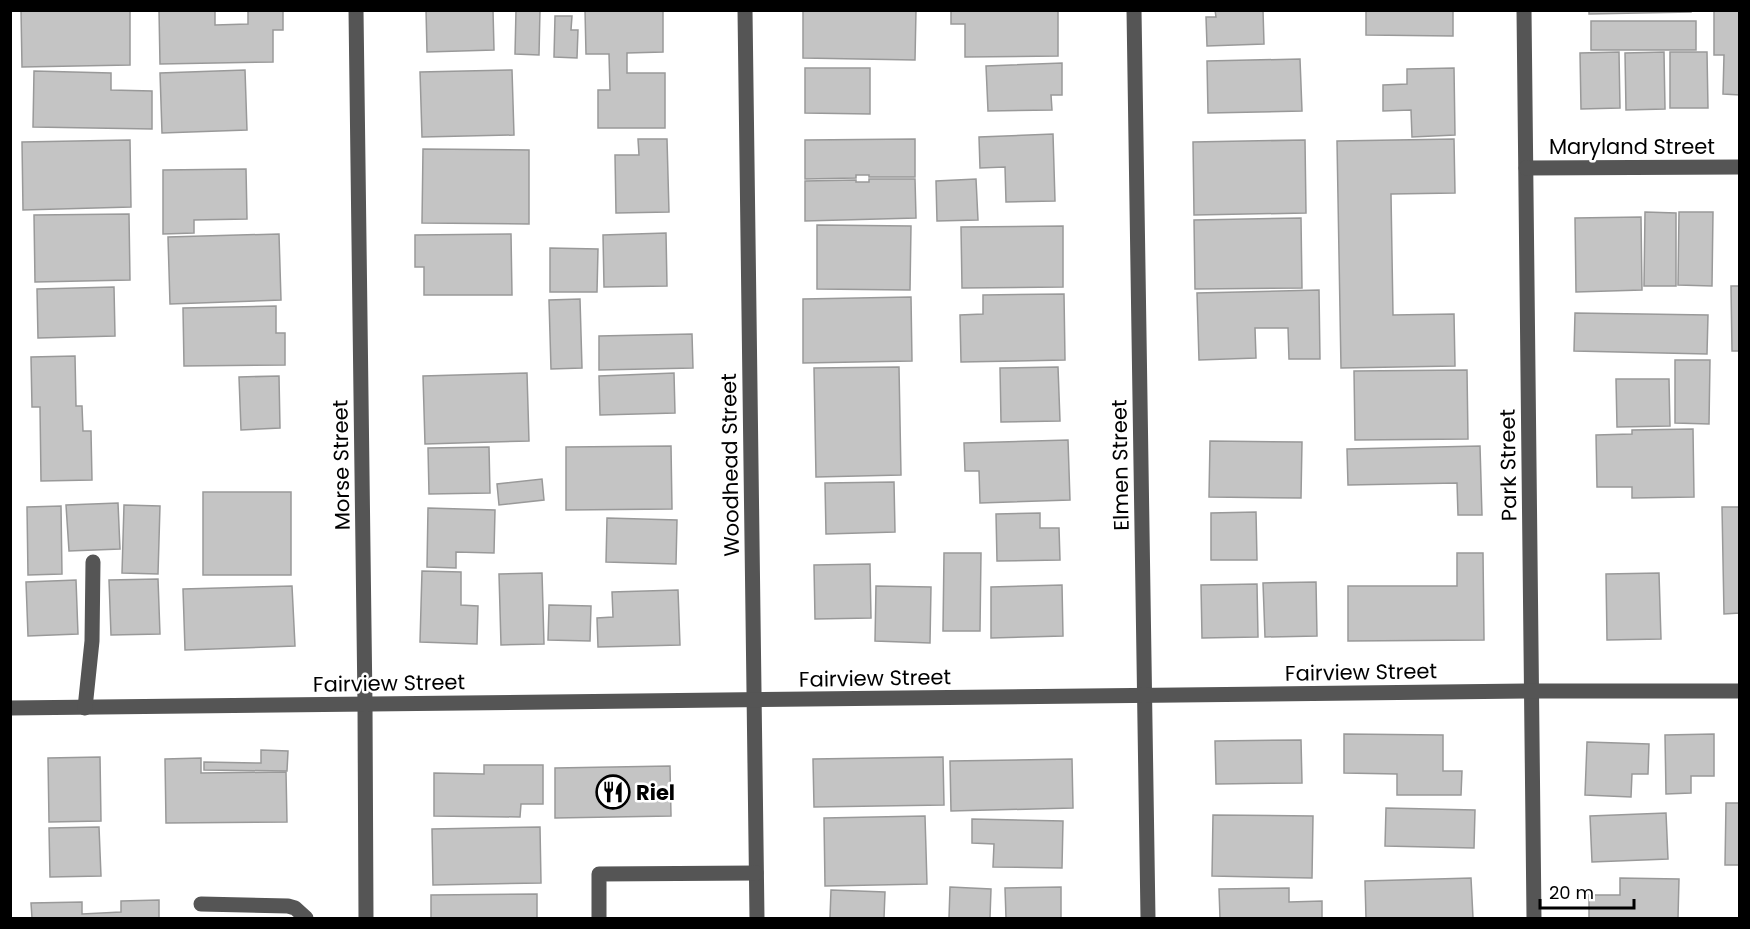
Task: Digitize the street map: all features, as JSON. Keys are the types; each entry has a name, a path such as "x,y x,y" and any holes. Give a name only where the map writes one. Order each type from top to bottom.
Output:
{"street":[{"name":"Morse Street","path":"356,10 366,918"},
{"name":"Woodhead Street","path":"745,10 757,918"},
{"name":"Elmen Street","path":"1134,10 1148,918"},
{"name":"Park Street","path":"1524,10 1533,918"},
{"name":"Maryland Street","path":"1526,168 1740,167"},
{"path":"86,708 92,641 93,562"},
{"name":"Fairview Street","path":"10,708 1531,691 1740,691"},
{"path":"599,918 599,874 756,873"},
{"path":"201,904 288,906 295,908 306,918"}],"building":[{"path":"21,10 130,10 130,65 22,67"},
{"path":"159,10 215,10 215,25 248,24 248,10 283,10 283,30 273,30 273,62 160,64"},
{"path":"426,10 493,10 494,50 427,52"},
{"path":"516,10 540,10 539,55 515,54"},
{"path":"585,10 663,10 663,52 627,53 627,73 665,73 665,128 598,128 598,90 610,90 609,54 586,54"},
{"path":"803,10 916,10 915,60 803,58"},
{"path":"951,10 1058,10 1058,56 965,57 965,24 951,24"},
{"path":"1215,10 1263,10 1264,44 1207,46 1206,17 1216,17"},
{"path":"1366,10 1453,10 1453,36 1366,35"},
{"path":"1589,10 1691,10 1691,12 1589,14"},
{"path":"1714,10 1740,10 1740,95 1723,94 1724,55 1714,55"},
{"path":"555,16 572,16 571,30 578,30 577,58 554,57"},
{"path":"1591,21 1696,21 1696,50 1591,50"},
{"path":"1619,52 1620,108 1581,109 1580,53"},
{"path":"1664,52 1665,109 1626,110 1625,53"},
{"path":"1670,52 1707,52 1708,108 1670,108"},
{"path":"1300,59 1302,111 1208,113 1207,61"},
{"path":"1062,63 1062,95 1051,95 1052,110 988,111 986,66"},
{"path":"805,68 870,68 870,114 805,113"},
{"path":"1454,68 1455,135 1412,137 1411,110 1383,111 1383,85 1407,84 1407,69"},
{"path":"245,70 247,130 162,133 160,73"},
{"path":"512,70 514,135 422,137 420,72"},
{"path":"34,71 111,73 111,90 152,91 152,129 33,127"},
{"path":"1053,134 1055,201 1006,202 1005,167 980,168 979,137"},
{"path":"638,139 667,139 669,212 616,213 615,155 639,155"},
{"path":"915,139 915,177 856,175 856,178 805,179 805,140"},
{"path":"1454,139 1455,193 1391,194 1393,315 1454,314 1455,366 1341,368 1337,141"},
{"path":"130,140 131,207 23,210 22,142"},
{"path":"1305,140 1306,213 1194,215 1193,142"},
{"path":"423,149 529,150 529,224 422,223"},
{"path":"246,169 247,219 194,220 194,233 163,234 163,170"},
{"path":"869,179 915,179 916,218 805,221 805,181 869,182"},
{"path":"976,179 978,220 937,221 936,181"},
{"path":"1645,212 1676,213 1676,286 1644,286"},
{"path":"1679,212 1713,212 1712,286 1678,285"},
{"path":"129,214 130,280 35,282 34,215"},
{"path":"1641,217 1642,290 1576,292 1575,218"},
{"path":"1301,218 1302,288 1195,289 1194,220"},
{"path":"817,225 911,226 910,290 817,289"},
{"path":"1063,226 1063,287 962,288 961,227"},
{"path":"666,233 667,286 604,287 603,235"},
{"path":"279,234 281,300 170,304 168,237"},
{"path":"511,234 512,295 424,295 424,267 415,267 415,235"},
{"path":"550,248 598,249 597,292 550,292"},
{"path":"1731,286 1740,286 1740,351 1732,351"},
{"path":"114,287 115,336 38,338 37,289"},
{"path":"1319,290 1320,359 1289,359 1288,328 1255,328 1256,358 1199,360 1197,293"},
{"path":"1064,294 1065,360 961,362 960,315 983,314 983,295"},
{"path":"911,297 912,361 803,363 803,299"},
{"path":"580,299 582,368 551,369 549,300"},
{"path":"276,306 276,333 285,333 285,365 184,366 183,308"},
{"path":"1575,313 1708,315 1707,354 1574,351"},
{"path":"692,334 693,368 599,370 599,336"},
{"path":"75,356 76,406 82,406 83,431 91,431 92,480 41,481 40,407 32,407 31,357"},
{"path":"1675,360 1710,360 1709,424 1675,423"},
{"path":"899,367 901,475 816,477 814,368"},
{"path":"1058,367 1060,421 1001,422 1000,368"},
{"path":"1467,370 1468,439 1355,440 1354,371"},
{"path":"527,373 529,441 425,444 423,376"},
{"path":"674,373 675,413 600,415 599,376"},
{"path":"279,376 280,428 241,430 239,377"},
{"path":"1616,379 1669,379 1670,426 1617,427"},
{"path":"1693,429 1694,497 1632,498 1632,487 1597,487 1596,435 1632,434 1632,430"},
{"path":"1068,440 1070,500 980,503 979,471 965,471 964,443"},
{"path":"1210,441 1302,442 1301,498 1209,497"},
{"path":"671,446 672,509 566,510 566,447"},
{"path":"1480,446 1482,515 1458,515 1457,483 1348,485 1347,449"},
{"path":"489,447 490,493 429,494 428,448"},
{"path":"542,479 544,500 499,505 497,484"},
{"path":"894,482 895,532 826,534 825,483"},
{"path":"203,492 291,492 291,575 203,575"},
{"path":"118,503 120,549 69,551 66,505"},
{"path":"124,505 160,506 158,574 122,573"},
{"path":"61,506 62,574 28,575 27,507"},
{"path":"1722,507 1740,507 1740,613 1724,614"},
{"path":"428,508 495,510 494,553 456,552 456,568 427,567"},
{"path":"1256,512 1257,560 1211,560 1211,513"},
{"path":"1040,513 1040,528 1059,528 1060,560 997,561 996,514"},
{"path":"607,518 677,520 676,564 606,562"},
{"path":"944,553 981,553 980,631 943,631"},
{"path":"1457,553 1483,553 1484,640 1348,641 1348,586 1457,586"},
{"path":"870,564 871,618 815,619 814,565"},
{"path":"422,571 461,572 461,605 478,606 477,644 420,642"},
{"path":"542,573 544,644 501,645 499,574"},
{"path":"1659,573 1661,639 1607,640 1606,574"},
{"path":"158,579 160,634 111,635 109,580"},
{"path":"76,580 78,634 28,636 26,582"},
{"path":"1316,582 1317,636 1265,637 1263,583"},
{"path":"1257,584 1258,637 1202,638 1201,585"},
{"path":"1062,585 1063,636 991,638 991,587"},
{"path":"292,586 295,646 185,650 183,589"},
{"path":"876,586 931,587 930,643 875,641"},
{"path":"678,590 680,645 598,647 597,618 613,617 612,592"},
{"path":"549,605 591,606 590,641 548,640"},
{"path":"1344,734 1443,735 1443,771 1462,771 1461,795 1397,795 1397,774 1344,773"},
{"path":"1714,734 1714,776 1691,776 1691,793 1666,794 1665,735"},
{"path":"1301,740 1302,783 1216,784 1215,741"},
{"path":"1587,742 1649,744 1648,774 1632,774 1631,797 1585,795"},
{"path":"261,750 288,751 287,771 204,770 204,762 261,763"},
{"path":"100,757 101,821 49,822 48,758"},
{"path":"943,757 944,805 814,807 813,759"},
{"path":"201,758 201,773 286,772 287,822 166,823 165,759"},
{"path":"1072,759 1073,808 951,811 950,761"},
{"path":"484,765 543,765 543,804 521,804 520,817 434,816 434,773 484,774"},
{"name":"Riel","path":"670,766 671,816 555,818 555,768"},
{"path":"1726,803 1740,803 1740,865 1725,865"},
{"path":"1386,808 1475,810 1474,848 1385,846"},
{"path":"1666,813 1668,859 1592,862 1590,816"},
{"path":"1213,815 1313,816 1312,878 1212,876"},
{"path":"925,816 927,884 825,886 824,818"},
{"path":"972,819 1063,821 1062,868 993,867 994,844 972,843"},
{"path":"99,827 101,876 50,877 49,828"},
{"path":"540,827 541,883 433,885 432,829"},
{"path":"1471,878 1473,918 1366,918 1365,881"},
{"path":"1620,878 1679,879 1678,918 1589,918 1589,895 1620,895"},
{"path":"950,887 991,889 990,918 949,918"},
{"path":"1061,887 1061,918 1006,918 1005,888"},
{"path":"1289,888 1289,902 1322,901 1322,918 1220,918 1219,889"},
{"path":"831,890 885,892 884,918 830,918"},
{"path":"537,894 537,918 431,918 431,895"},
{"path":"159,900 159,918 32,918 31,903 82,902 82,914 121,912 121,901"}],"place":[{"name":"Riel","path":"613,792"}]}
